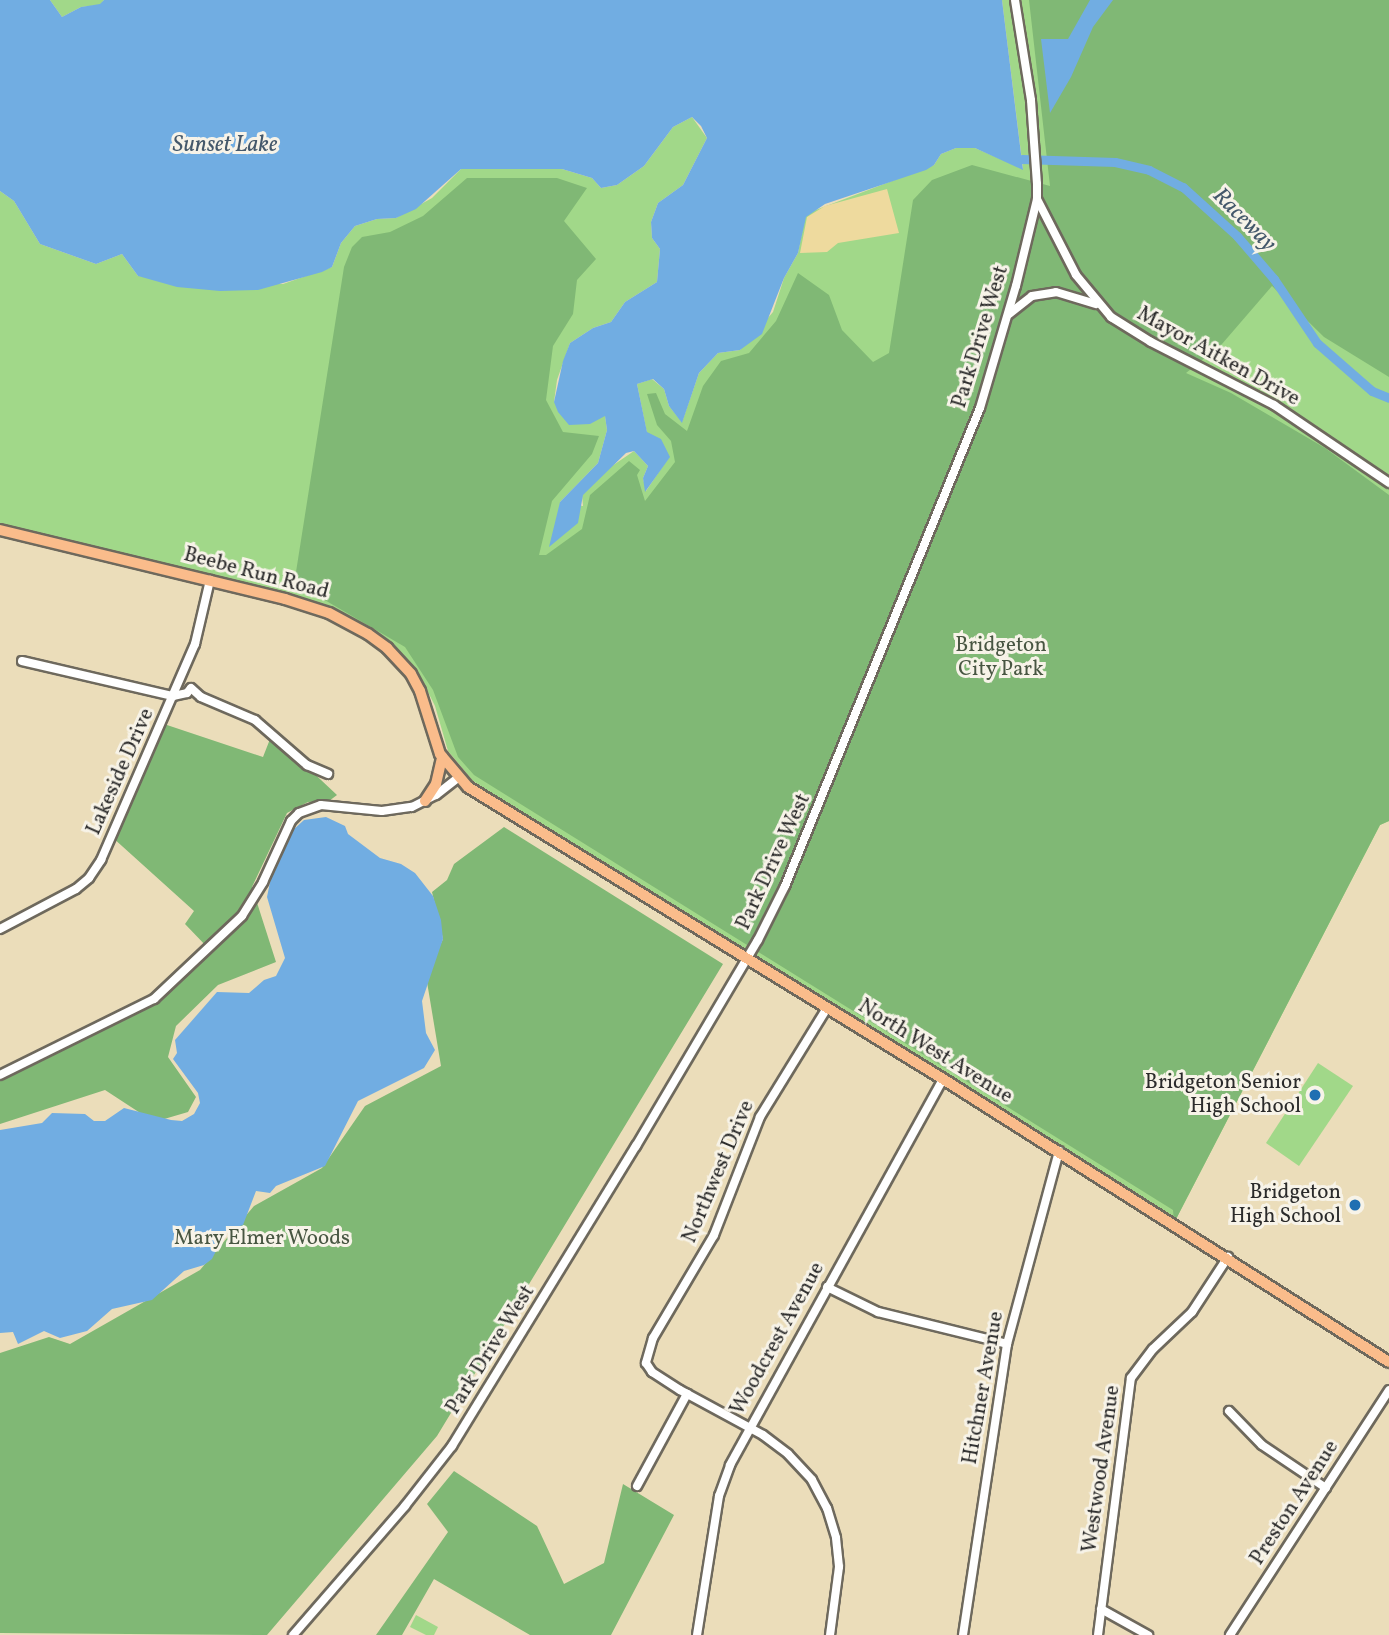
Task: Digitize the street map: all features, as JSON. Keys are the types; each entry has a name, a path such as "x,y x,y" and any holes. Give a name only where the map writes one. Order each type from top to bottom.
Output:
{"main road":[{"name":"Beebe Run Road","path":"0,530 210,580 329,614 386,647 404,664 420,691 442,757 458,778"},
{"path":"425,802 436,784 442,757"},
{"name":"North West Avenue","path":"458,778 504,811 1059,1151 1389,1362"}],"street":[{"name":"Park Drive West","path":"293,1635 405,1506 452,1446 747,958 785,886 980,408 1009,314 1037,199 1036,150 1015,0"},
{"name":"Mayor Aitken Drive","path":"1037,199 1076,275 1099,305 1121,323 1151,342 1274,405 1389,483"},
{"path":"1009,314 1032,296 1056,292 1099,305"},
{"name":"Lakeside Drive","path":"0,929 76,889 93,873 125,808 195,644 210,580"},
{"path":"22,661 173,696 187,693 191,688 201,697 246,715 307,765 328,774"},
{"path":"0,1075 154,999 242,916 263,882 282,836 294,817 313,806 382,811 412,807 425,802 458,778"},
{"name":"Northwest Drive","path":"687,1394 648,1367 650,1346 714,1235 760,1116 827,1008"},
{"name":"Woodcrest Avenue","path":"697,1635 719,1496 737,1450 943,1079"},
{"name":"Hitchner Avenue","path":"963,1635 1007,1344 1059,1151"},
{"name":"Westwood Avenue","path":"1098,1635 1131,1378 1153,1349 1192,1312 1228,1257"},
{"path":"827,1287 878,1312 1007,1344"},
{"name":"Preston Avenue","path":"1230,1635 1389,1390"},
{"path":"637,1486 687,1394 776,1444 801,1467 827,1508 836,1538 839,1567 830,1635"},
{"path":"1229,1411 1262,1445 1326,1488"},
{"path":"1101,1609 1148,1635"}],"green space":[{"path":"50,0 104,0 100,5 81,7 62,17"},
{"name":"Bridgeton City Park","path":"1002,0 1389,0 1389,821 1380,825 1174,1223 638,889 473,781 448,751 435,706 420,676 395,648 345,614 291,594 0,523 0,191 14,201 40,244 96,264 122,254 138,276 283,284 332,267 341,243 355,226 377,219 396,218 432,198 461,169 562,169 592,178 601,188 617,185 644,166 673,127 692,117 707,138 683,185 658,203 651,222 652,238 660,249 657,282 625,302 611,322 593,328 570,343 557,380 554,402 605,416 607,430 598,463 560,502 583,506 582,495 609,468 634,451 648,466 643,478 646,491 669,457 647,433 637,384 652,379 664,389 669,406 682,422 699,373 718,353 740,350 773,312 784,278 798,253 805,217 813,211 934,165 941,154 956,148 975,148 1023,169"},
{"name":"Bridgeton City Park","path":"1029,0 1389,0 1389,377 1324,337 1272,286 1222,344 1186,373 1231,393 1325,448 1389,495 1389,821 1380,825 1174,1223 1173,1210 474,775 458,757 433,690 405,647 323,599 293,591 344,267 352,247 362,237 390,232 423,216 467,178 557,178 587,188 564,221 596,259 577,280 573,314 553,346 546,400 563,432 599,436 592,454 552,501 539,555 546,555 582,529 590,495 629,461 640,470 637,475 645,501 675,462 671,441 657,425 647,394 656,393 665,414 687,431 703,386 721,361 749,353 776,321 798,273 829,295 842,330 873,362 889,353 913,200 932,180 972,165 1050,186"},
{"path":"161,723 263,757 272,734 337,795 329,801 308,802 287,813 252,887 276,962 218,985 176,1026 168,1057 196,1097 188,1112 154,1122 105,1090 0,1124 0,1075 111,1024 209,949 185,924 194,911 112,837"},
{"name":"Mary Elmer Woods","path":"504,827 723,964 437,1436 267,1635 0,1633 0,1353 49,1337 70,1344 200,1270 254,1206 322,1168 365,1106 441,1066 426,976 443,939 432,892 447,880 454,864"},
{"path":"1318,1063 1353,1086 1299,1166 1266,1143"},
{"path":"454,1471 537,1526 564,1584 604,1563 623,1484 674,1515 611,1635 530,1635 434,1579 402,1635 376,1635 448,1532 427,1504"},
{"path":"416,1615 438,1627 434,1635 426,1635 410,1627"}],"sand":[{"path":"887,189 899,233 838,243 827,252 800,253 807,217 825,206"}],"water":[{"name":"Sunset Lake","path":"0,0 50,0 62,17 81,7 100,4 104,0 1002,0 1023,170 975,148 956,148 941,154 934,165 926,170 825,204 806,217 798,253 784,278 762,334 740,350 718,353 699,373 682,423 669,406 664,389 653,379 637,384 647,432 661,439 670,457 645,492 643,478 648,466 634,451 626,453 583,495 578,523 549,547 560,502 598,463 607,430 605,416 590,424 569,425 558,412 554,402 563,361 570,343 593,328 611,322 625,302 657,282 660,249 652,238 651,222 658,203 683,185 707,138 692,117 673,127 644,166 617,185 601,188 592,178 562,169 461,169 416,209 396,218 377,219 355,226 341,243 332,267 322,272 258,290 220,291 177,287 138,276 122,254 96,264 40,244 14,201 0,191"},
{"path":"1090,0 1113,0 1093,27 1071,77 1050,113 1041,39 1068,39"},
{"path":"326,817 345,826 348,834 380,858 401,864 415,873 433,896 441,920 443,939 422,1001 426,1033 435,1050 424,1068 358,1101 325,1166 276,1186 270,1193 256,1191 243,1225 226,1231 212,1259 204,1265 184,1271 152,1300 112,1309 87,1331 60,1338 44,1331 18,1344 13,1332 0,1333 0,1130 42,1123 52,1113 85,1114 94,1121 105,1121 124,1108 182,1121 194,1114 200,1103 198,1093 173,1059 177,1053 175,1040 217,992 249,993 264,980 276,976 285,958 267,897 271,877 293,830 304,820"}],"waterway":[{"name":"Raceway","path":"1022,159 1115,162 1149,170 1183,187 1237,236 1274,279 1317,343 1372,391 1389,398"}],"place":[{"name":"Bridgeton Senior High School","path":"1315,1095"},
{"name":"Bridgeton High School","path":"1355,1205"}]}
